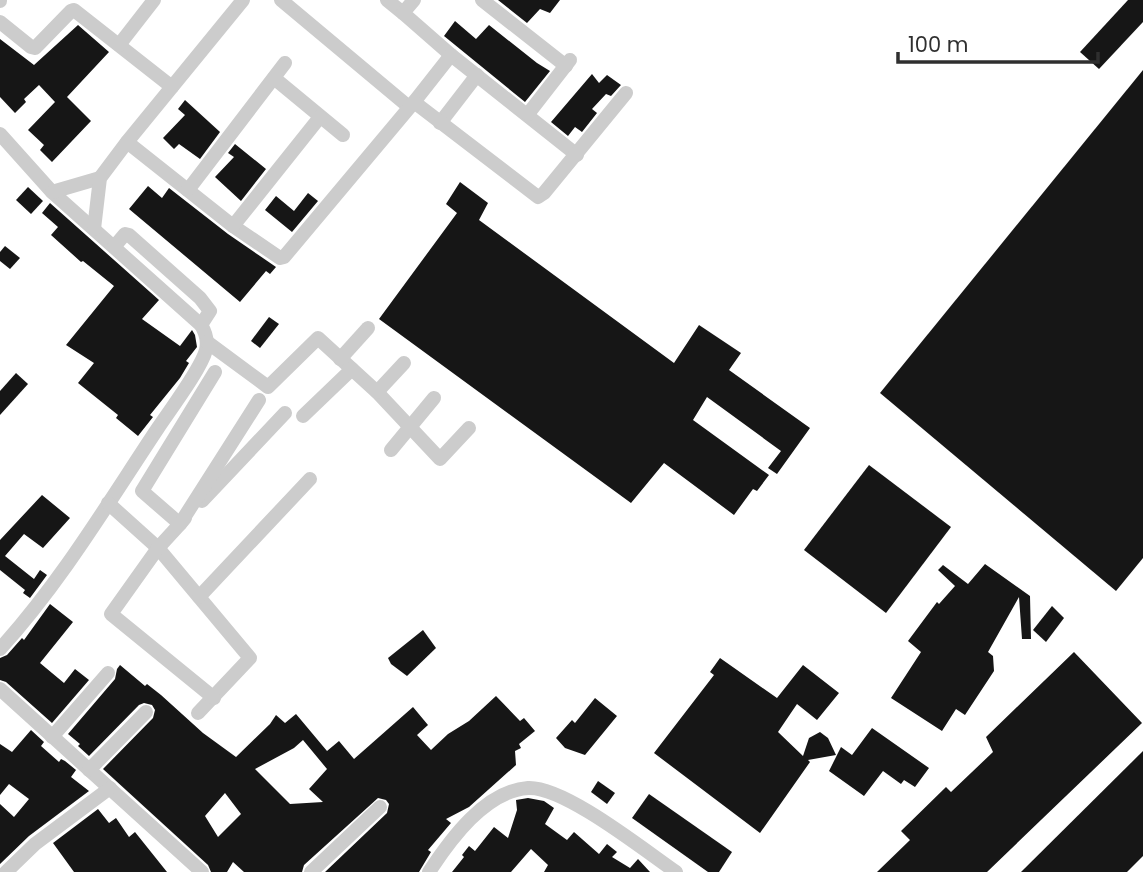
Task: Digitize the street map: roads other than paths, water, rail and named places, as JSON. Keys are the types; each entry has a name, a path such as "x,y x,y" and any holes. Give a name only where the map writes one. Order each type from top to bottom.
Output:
{"street":[{"path":"120,45 154,0"},
{"path":"94,229 100,178 243,0"},
{"path":"281,0 412,105 538,197 577,155 626,93"},
{"path":"387,0 451,55 577,155"},
{"path":"403,13 415,0"},
{"path":"490,2 569,62 528,114"},
{"path":"0,22 35,48 74,10 172,87"},
{"path":"127,142 275,257 284,257 451,55"},
{"path":"188,190 285,63"},
{"path":"440,123 477,75"},
{"path":"274,78 343,135"},
{"path":"233,226 320,117"},
{"path":"0,134 52,192 201,325 207,342 206,352 184,389 108,503 34,610 0,649"},
{"path":"52,192 100,178"},
{"path":"340,359 368,328"},
{"path":"207,342 268,387 318,338 377,392 440,459 469,428"},
{"path":"377,392 404,363"},
{"path":"303,416 352,369"},
{"path":"180,524 142,491 215,372"},
{"path":"391,450 434,398"},
{"path":"180,524 259,400"},
{"path":"214,698 111,614 158,548 285,413"},
{"path":"198,597 310,479"},
{"path":"108,503 158,548 250,658 198,713"},
{"path":"52,737 108,673"},
{"path":"0,689 202,872"},
{"path":"89,770 146,712"},
{"path":"6,872 35,844 110,788"},
{"path":"429,872 465,823 487,805 526,788 542,789 571,801 676,872"},
{"path":"312,872 380,807"}]}
